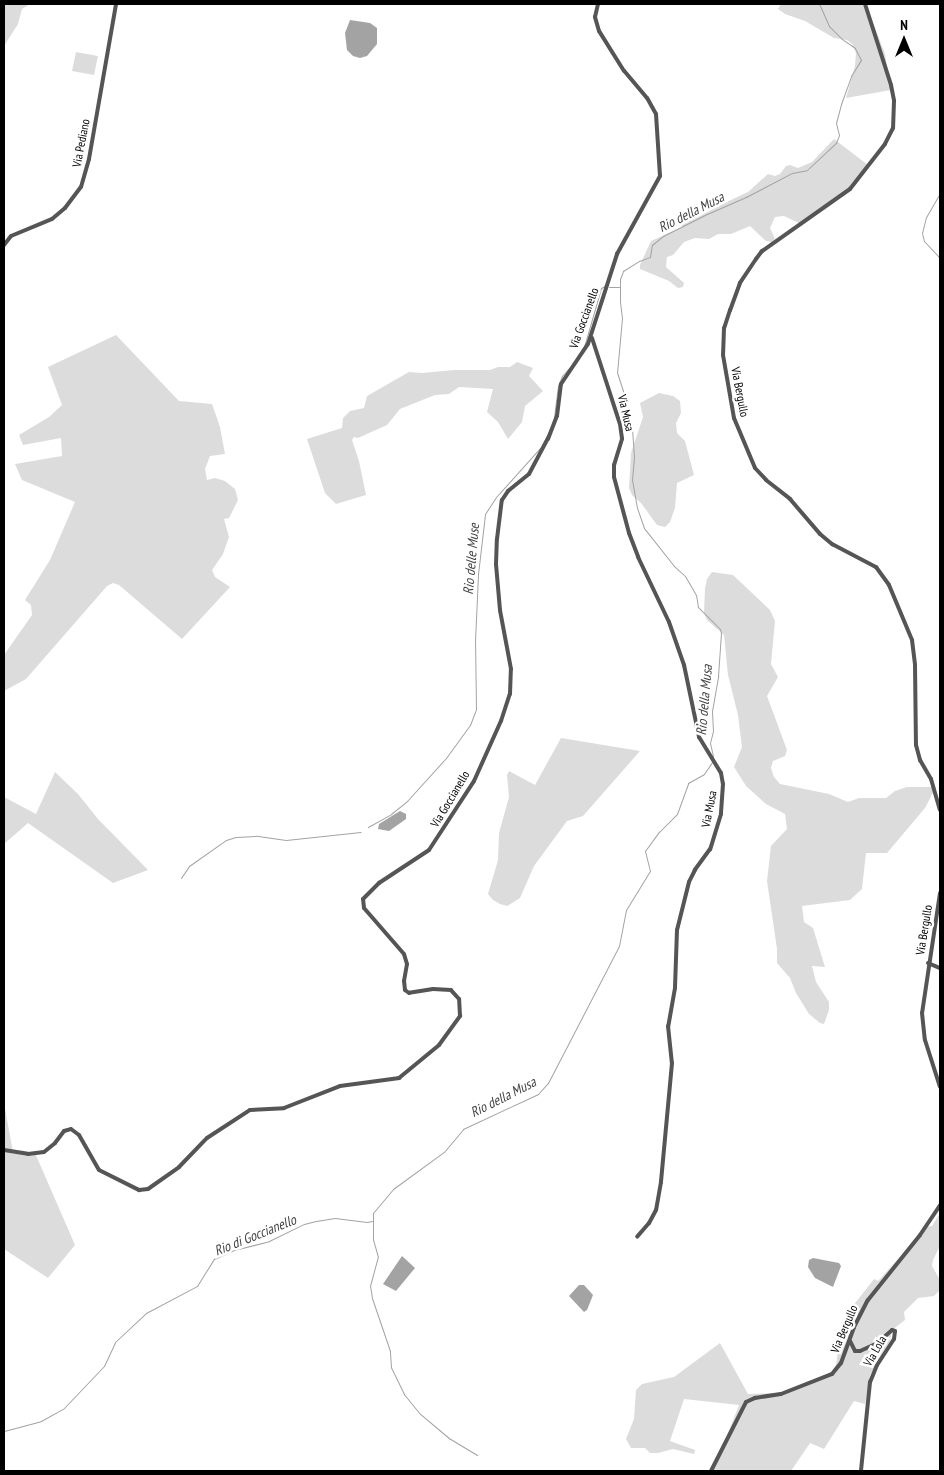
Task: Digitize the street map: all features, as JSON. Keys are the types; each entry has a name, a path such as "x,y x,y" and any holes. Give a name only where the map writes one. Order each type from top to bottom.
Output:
{"street":[{"name":"Via Pediano","path":"4,245 7,239 16,234 52,219 65,208 80,187 89,159 116,4"},
{"name":"Via Goccianello","path":"4,1150 28,1154 44,1152 55,1143 64,1131 71,1128 79,1135 98,1170 139,1190 148,1189 180,1168 207,1138 250,1110 284,1108 340,1086 399,1078 448,1035 460,1016 461,1008 456,993 444,988 409,993 405,990 404,981 407,964 404,954 364,908 363,899 379,883 420,857 433,846 474,781 502,721 510,694 511,670 500,610 497,580 496,550 500,506 505,495 528,474 536,462 555,422 561,384 583,354 592,335 617,254 657,184 660,171 656,114 647,98 624,71 599,31 596,19 598,4"},
{"name":"Via Bergullo","path":"866,4 891,85 894,101 893,128 884,144 850,189 762,251 756,258 740,283 730,310 724,328 723,355 734,418 755,468 790,499 820,534 832,544 876,567 889,585 912,640 915,665 916,746 920,760 931,780 940,810"},
{"name":"Via Musa","path":"592,335 620,424 622,439 614,465 614,477 629,533 638,557 669,622 686,671 699,738 721,773 723,784 721,814 710,849 689,882 676,930 675,988 668,1026 672,1063 660,1190 652,1217 637,1237"},
{"name":"Via Bergullo","path":"940,893 928,963 922,1023 940,1087"},
{"path":"928,963 940,968"},
{"name":"Via Bergullo","path":"711,1471 746,1402 755,1398 782,1394 832,1374 841,1364 849,1339 868,1300 920,1235 940,1205"},
{"name":"Via Lola","path":"849,1339 852,1348 860,1351 876,1344 892,1330 895,1331 894,1339 877,1365 870,1382 861,1471"}],"shaded area":[{"path":"4,4 30,4 22,9 18,24 4,46"},
{"path":"781,4 866,4 885,54 891,90 846,98 855,66 856,53 852,44 847,40 834,38 805,21 785,14 778,9"},
{"path":"350,20 370,23 377,28 377,44 367,56 360,58 353,56 347,50 345,33"},
{"path":"76,52 98,56 94,75 72,71"},
{"path":"834,139 868,165 849,188 801,224 784,216 775,217 770,228 775,239 772,242 766,241 750,226 731,234 718,234 709,239 695,238 684,242 673,255 667,257 666,267 684,283 683,287 678,288 669,281 640,269 651,241 682,227 682,223 748,192 768,174 775,176 780,174 786,166 790,165 798,168 812,162"},
{"path":"116,335 179,401 212,404 220,427 225,454 210,456 205,469 207,480 215,478 225,481 235,489 238,500 229,518 224,519 229,537 223,554 212,570 215,577 230,587 182,639 119,585 113,583 107,586 26,679 4,691 4,655 32,615 31,605 25,600 50,560 75,502 22,480 15,464 62,456 61,438 23,445 19,435 49,417 62,405 48,367"},
{"path":"517,362 533,368 529,376 543,391 525,406 522,422 508,439 498,422 487,412 493,389 459,387 449,394 435,395 400,409 387,425 358,438 354,437 352,440 359,461 366,495 336,504 325,493 307,439 342,428 343,418 350,411 364,408 367,396 409,372 490,370 498,367 510,367"},
{"path":"659,393 673,396 680,401 681,413 676,423 677,433 685,441 694,475 677,483 675,508 670,522 665,527 657,525 641,503 632,495 629,488 631,453 643,417 640,403"},
{"path":"712,572 733,575 770,610 775,621 771,664 778,677 767,696 787,750 785,756 773,761 771,768 774,777 780,784 829,794 848,802 859,798 886,798 895,791 907,787 936,787 925,808 887,853 866,853 862,889 850,900 802,906 804,922 813,928 825,967 812,966 816,982 829,1002 829,1010 824,1024 809,1014 796,993 790,978 777,963 777,949 767,881 771,846 787,829 785,814 766,804 746,786 734,767 742,747 738,715 728,675 724,635 707,620 704,613 705,588 707,579"},
{"path":"561,738 640,751 583,816 567,821 534,866 520,898 507,906 500,904 488,894 498,860 499,833 509,797 507,775 509,771 535,785"},
{"path":"55,772 78,794 98,819 148,870 113,883 28,823 4,844 4,797 36,814"},
{"path":"400,811 406,814 406,819 389,831 378,829 379,824"},
{"path":"4,1103 13,1152 35,1153 75,1245 48,1278 4,1249"},
{"path":"940,1213 940,1246 932,1266 940,1280 939,1291 934,1296 918,1298 904,1312 905,1320 892,1330 890,1341 870,1375 865,1404 854,1401 824,1449 810,1443 791,1471 713,1471 739,1405 684,1399 670,1441 695,1450 694,1454 673,1449 650,1453 645,1448 631,1448 626,1439 634,1419 636,1390 642,1384 674,1377 720,1343 748,1394 781,1393 819,1381 830,1375 836,1365 842,1324 856,1302 874,1279 878,1281 925,1227 932,1226"},
{"path":"402,1256 415,1268 396,1291 383,1284"},
{"path":"813,1258 839,1263 841,1266 833,1287 815,1278 808,1267 809,1260"},
{"path":"579,1285 584,1285 593,1295 587,1310 584,1312 569,1296"}],"waterway":[{"name":"Rio della Musa","path":"713,756 710,743 713,731 712,711 718,676 721,633 720,629 698,607 696,595 685,576 674,566 644,528 637,508 632,480 634,457 632,429 625,397 617,373 622,318 620,279 623,271 639,261 650,257 652,245 663,236 792,173 807,170 836,143 839,135 836,123 841,104 851,76 861,60 855,48 842,39 829,26 819,4"},
{"path":"940,193 926,217 922,233 924,241 940,258"},
{"name":"Rio delle Muse","path":"584,347 601,288 605,286"},
{"name":"Rio delle Muse","path":"609,287 619,287"},
{"name":"Rio delle Muse","path":"554,418 558,386 562,376 572,365"},
{"name":"Rio delle Muse","path":"368,827 391,814 407,801 446,758 470,725 476,709 475,641 478,574 485,514 496,497 541,447 549,431"},
{"name":"Rio della Musa","path":"477,1455 450,1439 420,1414 404,1394 391,1367 390,1351 372,1298 370,1286 378,1257 373,1239 373,1213 393,1189 444,1152 463,1129 538,1094 548,1083 619,946 626,910 650,871 645,851 659,832 677,814 688,783 704,774 712,762"},
{"name":"Rio delle Muse","path":"181,878 189,866 226,840 236,837 258,836 286,840 361,832"},
{"name":"Rio di Goccianello","path":"4,1431 41,1421 64,1408 104,1366 115,1342 146,1313 197,1286 214,1259 234,1250 269,1241 304,1224 316,1221 335,1218 372,1221"}]}
